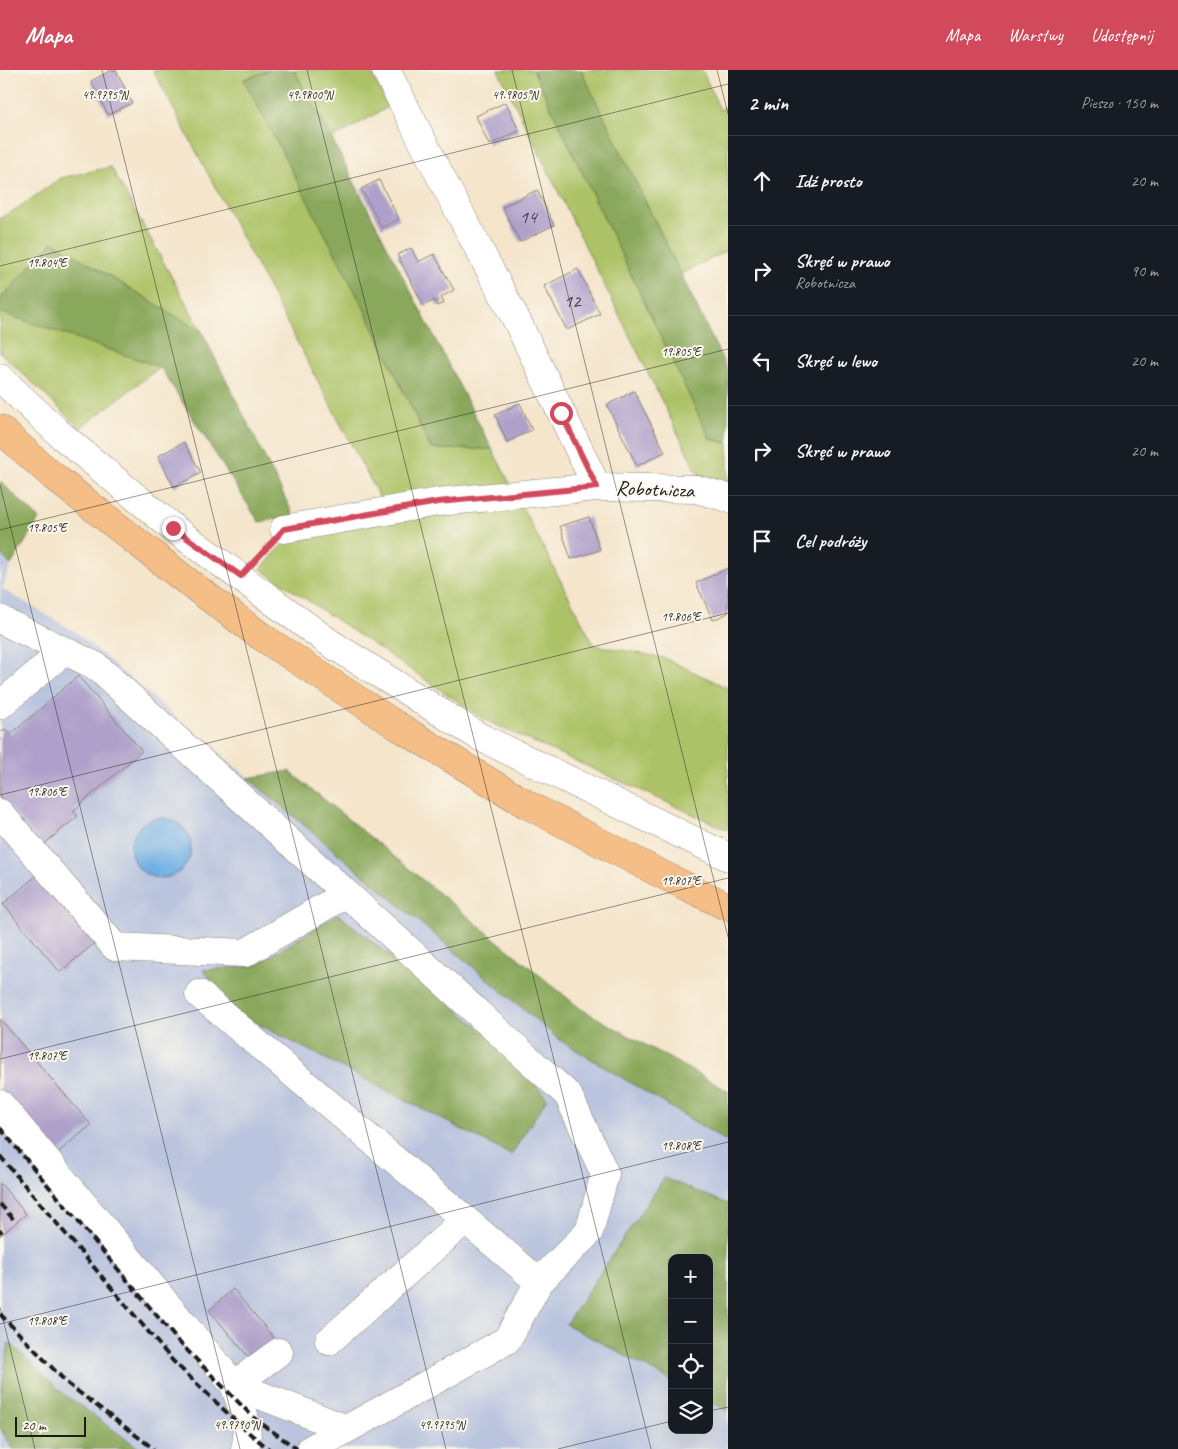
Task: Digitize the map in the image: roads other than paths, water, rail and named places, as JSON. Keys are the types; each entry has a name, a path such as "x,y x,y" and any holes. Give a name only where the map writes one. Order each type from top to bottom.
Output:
{"main road":[{"path":"0,429 54,477 184,579 262,637 387,719 526,804 728,907"}],"street":[{"path":"386,70 517,321 597,487"},
{"path":"0,378 62,436 173,528 330,643 480,736 728,857"},
{"name":"Robotnicza","path":"284,529 438,502 597,487 696,489 728,498"},
{"path":"1,620 96,666 568,1095 605,1174 589,1232 538,1282 507,1340 311,1449"},
{"path":"0,705 64,651"},
{"path":"0,813 115,947 246,953 346,894"},
{"path":"199,994 538,1282"},
{"path":"0,1104 234,1385 246,1418 247,1444 245,1449"},
{"path":"329,1341 465,1220"},
{"path":"234,1385 279,1352"},
{"path":"234,1385 347,1429"}],"water":[{"path":"161,818 177,823 182,827 186,832 191,848 186,864 182,869 177,873 161,878 145,873 140,869 136,864 131,848 136,832 140,827 145,823"}],"railway":[{"path":"0,1128 178,1341 255,1419 297,1449"},
{"path":"0,1156 173,1361 243,1428 269,1449"},
{"path":"0,1204 15,1221"},
{"path":"0,1314 68,1384 154,1449"}]}
